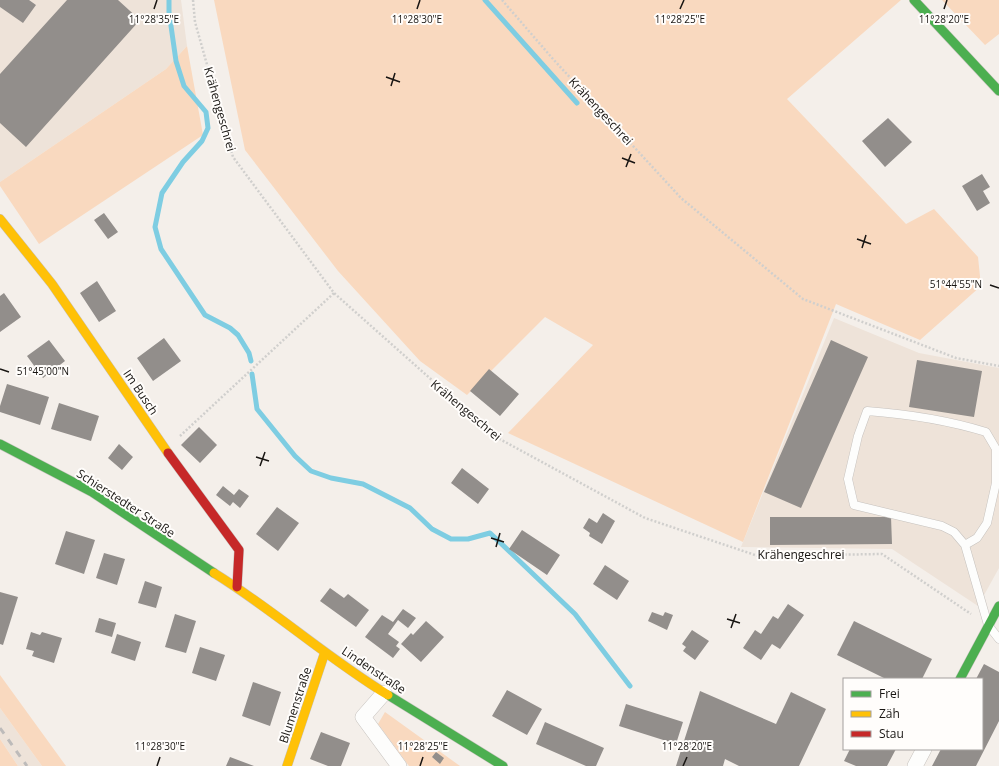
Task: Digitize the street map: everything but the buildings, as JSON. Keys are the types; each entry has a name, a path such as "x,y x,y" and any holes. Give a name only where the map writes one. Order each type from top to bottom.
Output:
{"street":[{"path":"914,0 999,91"},
{"name":"Im Busch","path":"0,219 52,284 166,449 239,550 237,587"},
{"name":"Schierstedter Straße","path":"0,444 92,492 201,565 237,587"},
{"name":"Lindenstraße","path":"237,587 325,652 384,693 503,766"},
{"path":"961,678 999,606"},
{"name":"Blumenstraße","path":"287,766 325,652"},
{"path":"384,693 363,717 399,766"},
{"path":"916,766 924,750"}],"lane":[{"path":"965,546 977,538 987,523 996,483 996,449 986,432 963,424 908,415 867,411 858,436 848,479 854,505 942,526 954,532 965,546 988,625 999,639"}],"path":[{"name":"Krähengeschrei","path":"193,0 195,22 233,157 334,294 496,438 645,518 758,556 882,554 988,625"},
{"name":"Krähengeschrei","path":"502,0 553,59 681,198 803,299 956,358 999,366"},
{"path":"166,449 334,294"}],"shaded area":[{"path":"0,0 181,0 187,46 166,69 0,182"},
{"path":"214,0 901,0 787,99 906,224 934,209 978,257 981,286 920,340 836,304 743,542 508,433 593,345 545,317 467,395 420,361 338,271 245,150"},
{"path":"942,0 999,0 999,34 985,45"},
{"path":"187,46 203,135 39,244 0,186 0,182 166,69"},
{"path":"834,318 919,353 999,368 999,568 978,606 892,549 741,547"},
{"path":"0,675 66,766 42,766 0,708"},
{"path":"0,708 42,766 18,766 0,739"},
{"path":"385,712 460,766 409,766 378,724"},
{"path":"0,739 18,766 0,766"}],"waterway":[{"path":"169,0 169,12 176,61 184,86 206,112 208,128 202,141 183,162 162,193 155,227 161,249 205,315 230,328 238,335 249,353 251,361"},
{"path":"485,0 577,103"},
{"path":"252,374 257,409 295,456 311,471 331,478 363,484 410,508 432,529 451,539 468,539 490,533 575,614 630,686"}],"railway":[{"path":"0,728 27,766"}],"traffic: fast":[{"path":"914,0 999,91"},
{"path":"0,444 92,492 214,573"},
{"path":"961,678 999,606"},
{"path":"388,695 503,766"}],"traffic: slow":[{"path":"0,219 52,284 168,453"},
{"path":"214,573 258,602 365,681 388,695"},
{"path":"287,766 325,652"}],"traffic: jam":[{"path":"168,453 239,550 237,587"}]}
